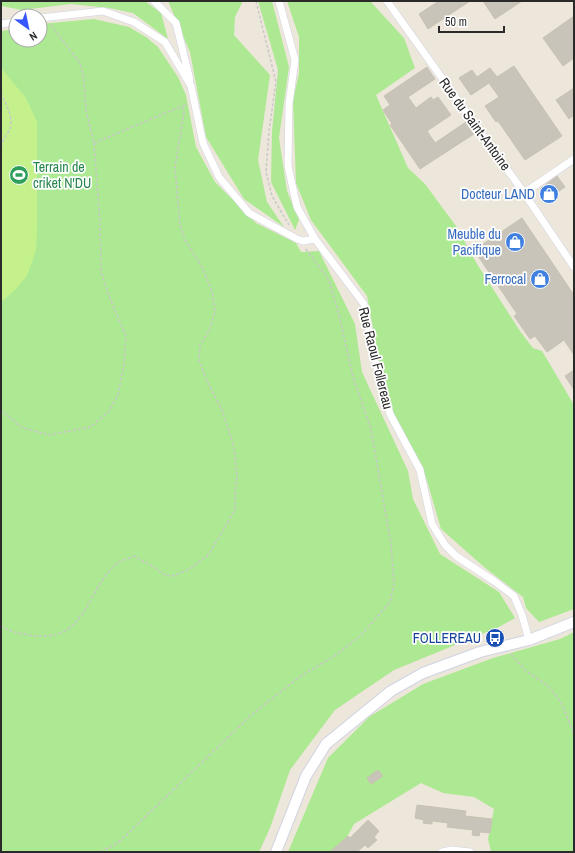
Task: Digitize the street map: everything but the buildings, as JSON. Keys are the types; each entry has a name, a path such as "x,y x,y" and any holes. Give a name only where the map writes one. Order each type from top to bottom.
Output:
{"main road":[{"path":"276,852 306,776 326,744 391,691 423,673 480,652 529,640 574,622"}],"street":[{"path":"154,1 176,23 203,143 219,177 249,213 297,239 303,241 316,239"},
{"name":"Rue Raoul Follereau","path":"279,1 294,60 288,104 288,166 297,207 316,239 364,304 372,350 390,414 420,470 432,524 445,545 456,556 514,596 522,615 529,640"},
{"name":"Rue du Saint-Antoine","path":"387,1 524,193 574,267"},
{"path":"48,17 103,12 134,22 165,42 191,86"},
{"path":"524,193 574,159"},
{"path":"442,852 452,850 470,852"}],"path":[{"path":"101,852 120,840 250,716 298,678 336,655 361,635 390,602 394,584 390,544 371,429 353,378 340,319 329,280 297,239 272,196 266,172 268,131 276,82 256,1"},
{"path":"1,410 21,427 48,435 91,428 109,411 118,396 124,364 126,336 109,296 101,272 100,223 94,143 86,111 84,80 80,63 48,25"},
{"path":"1,93 9,111 11,121 9,130 2,142 1,149"},
{"path":"94,143 182,106 195,104"},
{"path":"1,625 8,631 45,637 65,630 78,621 99,584 116,564 134,556 165,575 173,576 190,569 209,554 235,510 234,496 237,474 234,447 222,410 206,379 199,361 200,345 209,331 215,312 212,291 202,268 185,240 180,225 176,167 184,113 182,106"},
{"path":"505,647 525,670 547,685 561,702 574,734 574,765"}],"green space":[{"path":"1,1 145,1 161,13 168,39 133,13 109,8 71,4 38,8 12,8 1,6"},
{"path":"168,1 243,1 235,17 234,35 270,75 258,160 267,202 284,227 244,199 206,137 190,52"},
{"path":"258,1 272,1 289,67 279,138 287,191 299,220 295,230 271,182 272,131 278,70"},
{"path":"287,1 370,1 404,38 415,68 376,95 408,168 425,184 456,226 477,264 520,331 533,348 542,351 574,405 574,609 539,622 526,608 523,597 484,567 441,529 423,467 387,402 367,296 311,220 296,183 293,100 299,73 299,37"},
{"path":"94,19 129,27 146,37 158,47 178,77 186,95 196,147 215,182 256,223 296,243 301,252 319,251 355,324 362,372 408,471 413,499 440,554 499,592 515,618 499,627 394,670 335,710 290,770 270,828 259,852 1,852 1,31 8,30 8,48 48,48 48,23"},
{"name":"Terrain de criket N'DU","path":"1,68 26,98 37,122 37,228 36,250 27,276 13,292 1,302"},
{"path":"574,632 574,852 491,852 488,839 494,809 474,797 443,793 421,783 354,824 339,852 288,852 328,758 369,717 423,684 493,658 560,639"}],"place":[{"name":"Terrain de criket N'DU","path":"19,175"},
{"name":"Docteur LAND","path":"549,194"},
{"name":"Meuble du Pacifique","path":"515,242"},
{"name":"Ferrocal","path":"540,279"},
{"name":"FOLLEREAU","path":"495,638"}]}
